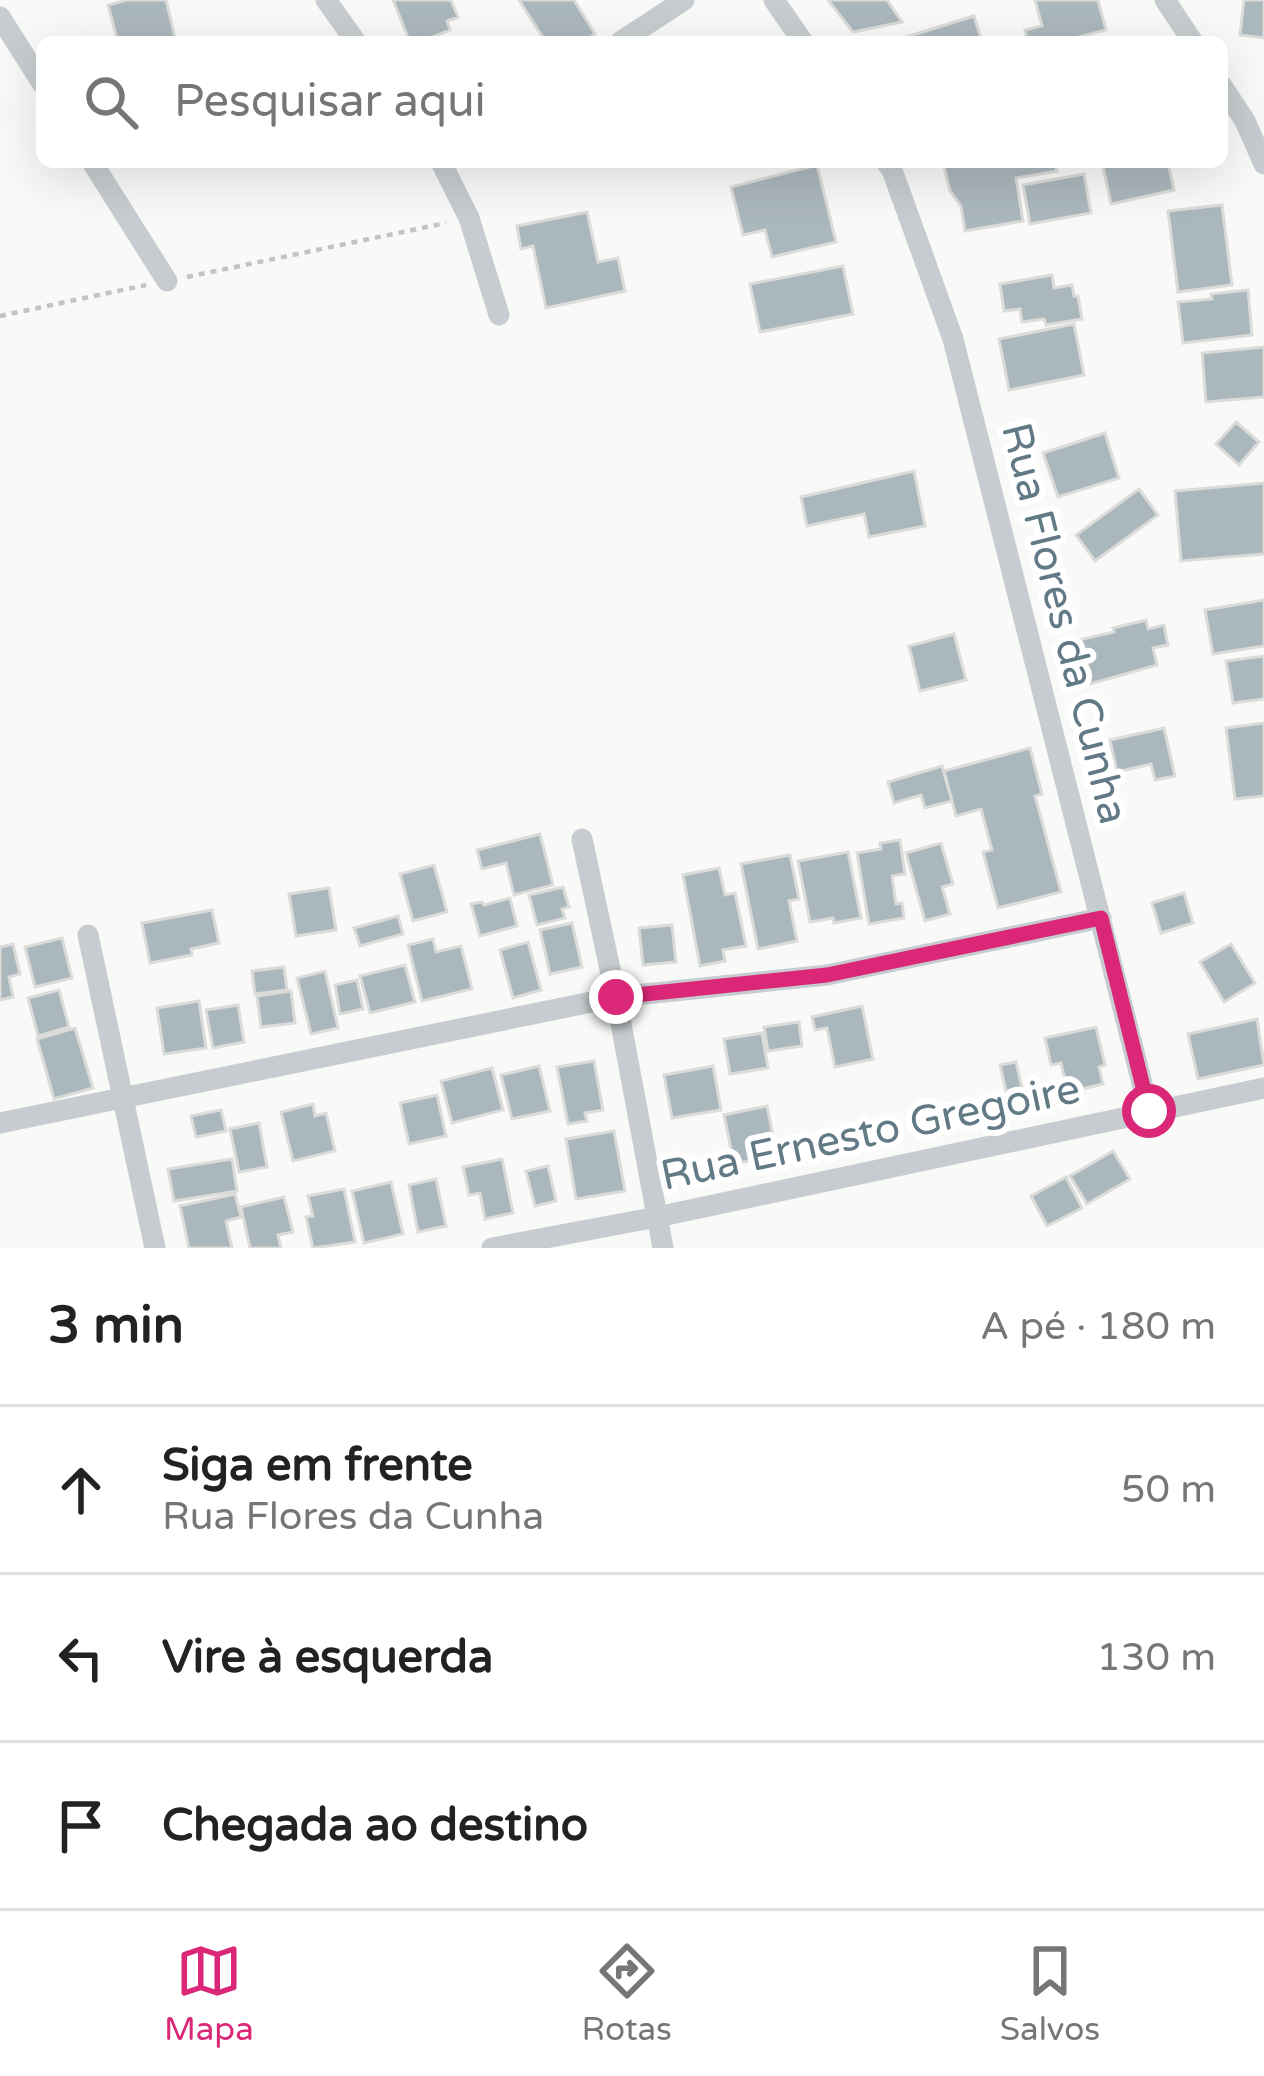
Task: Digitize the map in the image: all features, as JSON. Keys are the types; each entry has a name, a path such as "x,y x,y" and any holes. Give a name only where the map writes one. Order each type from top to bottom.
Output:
{"street":[{"path":"326,0 352,36"},
{"path":"629,36 684,0"},
{"path":"774,0 799,36"},
{"path":"1165,0 1189,36"},
{"path":"0,17 36,74"},
{"path":"1228,95 1264,164"},
{"path":"96,168 167,281"},
{"path":"444,168 469,218 499,315"},
{"name":"Rua Flores da Cunha","path":"890,168 953,339 1149,1111"},
{"path":"582,839 663,1248"},
{"path":"0,1123 616,997 827,975 1101,918"},
{"path":"88,935 154,1248"},
{"name":"Rua Ernesto Gregoire","path":"492,1248 1264,1088"}],"path":[{"path":"0,316 469,218"}],"building":[{"path":"166,0 175,36 116,36 108,5"},
{"path":"393,0 451,0 458,17 447,21 450,30 435,36 408,36"},
{"path":"519,0 574,0 595,34 592,36 542,36"},
{"path":"828,0 887,0 902,22 853,32"},
{"path":"1035,0 1098,0 1106,30 1082,36 1026,36 1025,30 1042,26"},
{"path":"1244,0 1264,0 1264,38 1240,35"},
{"path":"974,16 980,36 909,36"},
{"path":"818,168 836,242 772,257 765,230 743,235 731,187"},
{"path":"944,168 1057,171 1016,178 1023,221 965,231 961,206 950,191"},
{"path":"1103,168 1169,168 1174,190 1111,204"},
{"path":"1084,174 1091,213 1030,224 1023,185"},
{"path":"1222,205 1232,285 1178,292 1168,211"},
{"path":"587,212 598,262 618,258 625,291 546,308 533,246 521,249 517,226"},
{"path":"843,266 853,314 760,332 750,284"},
{"path":"1052,275 1054,288 1072,285 1082,319 1046,325 1044,319 1022,322 1020,309 1004,311 1000,284"},
{"path":"1248,290 1252,335 1183,343 1178,302"},
{"path":"1074,324 1084,375 1009,390 999,339"},
{"path":"1264,347 1264,397 1206,402 1202,353"},
{"path":"1236,422 1259,442 1239,465 1216,444"},
{"path":"1105,433 1119,478 1058,497 1043,453"},
{"path":"914,471 925,526 869,537 864,514 807,526 801,497"},
{"path":"1264,483 1264,554 1181,561 1175,491"},
{"path":"1139,489 1158,515 1095,561 1076,535"},
{"path":"1264,600 1264,646 1213,654 1205,610"},
{"path":"1146,620 1148,629 1164,625 1168,645 1153,648 1157,665 1090,684 1079,640"},
{"path":"954,634 966,680 920,691 909,646"},
{"path":"1264,656 1264,699 1233,703 1226,661"},
{"path":"1264,723 1264,796 1235,799 1226,728"},
{"path":"1164,728 1175,776 1155,780 1151,764 1117,772 1110,740"},
{"path":"1030,748 1042,794 1035,796 1061,892 998,908 983,852 992,850 981,809 956,816 944,771"},
{"path":"942,766 952,801 925,808 921,795 894,803 888,782"},
{"path":"540,834 553,885 514,895 506,863 482,869 477,850"},
{"path":"900,840 905,874 892,876 896,904 902,903 904,918 869,924 857,853"},
{"path":"941,843 953,884 942,887 950,914 925,921 906,853"},
{"path":"848,852 861,918 810,922 798,861"},
{"path":"790,855 799,899 789,901 797,941 758,949 741,864"},
{"path":"434,865 447,912 413,921 400,874"},
{"path":"719,868 725,895 735,893 746,946 723,950 725,961 700,966 683,875"},
{"path":"563,887 569,907 562,909 565,918 537,925 529,895"},
{"path":"329,888 336,930 296,936 289,894"},
{"path":"1184,893 1193,923 1161,933 1152,903"},
{"path":"510,898 517,926 480,936 471,904"},
{"path":"212,910 219,943 191,949 192,955 150,963 142,923"},
{"path":"398,916 403,934 360,946 354,928"},
{"path":"572,923 582,967 550,974 540,930"},
{"path":"672,925 676,962 643,965 639,928"},
{"path":"62,938 72,978 35,987 25,947"},
{"path":"433,939 436,952 461,946 472,989 422,1001 408,945"},
{"path":"528,942 541,990 513,998 500,950"},
{"path":"13,944 20,974 9,977 13,997 0,1000 0,947"},
{"path":"1231,944 1255,983 1224,1002 1200,962"},
{"path":"405,965 415,1002 370,1013 360,976"},
{"path":"284,967 287,990 255,994 252,971"},
{"path":"325,971 338,1028 311,1034 297,978"},
{"path":"357,980 363,1009 340,1014 335,985"},
{"path":"59,990 69,1027 38,1036 28,998"},
{"path":"291,991 295,1023 261,1027 257,996"},
{"path":"199,1001 206,1048 164,1054 157,1008"},
{"path":"238,1005 244,1042 213,1048 206,1010"},
{"path":"862,1006 873,1059 835,1067 827,1028 815,1030 812,1017"},
{"path":"1257,1019 1264,1065 1198,1079 1188,1034"},
{"path":"799,1022 802,1046 768,1051 764,1027"},
{"path":"1096,1027 1105,1065 1099,1067 1103,1084 1068,1092 1061,1063 1051,1065 1045,1038"},
{"path":"75,1028 93,1088 54,1099 37,1039"},
{"path":"762,1033 768,1068 730,1074 724,1039"},
{"path":"594,1061 603,1110 585,1113 587,1121 568,1124 557,1067"},
{"path":"1016,1062 1022,1088 1006,1091 1000,1065"},
{"path":"539,1066 550,1111 512,1119 501,1075"},
{"path":"713,1066 721,1110 672,1118 664,1075"},
{"path":"492,1068 503,1110 452,1123 441,1081"},
{"path":"437,1095 446,1136 409,1144 400,1103"},
{"path":"313,1104 315,1116 326,1113 335,1151 293,1161 281,1112"},
{"path":"767,1106 777,1155 734,1164 724,1115"},
{"path":"221,1110 226,1131 196,1137 191,1116"},
{"path":"259,1123 267,1167 239,1172 230,1129"},
{"path":"614,1131 625,1191 576,1199 566,1139"},
{"path":"1113,1151 1130,1179 1087,1204 1070,1176"},
{"path":"232,1159 237,1191 174,1201 168,1169"},
{"path":"502,1159 513,1213 485,1219 480,1193 469,1195 463,1167"},
{"path":"548,1166 556,1201 535,1206 526,1171"},
{"path":"1066,1177 1082,1208 1047,1226 1031,1196"},
{"path":"436,1179 446,1226 418,1232 409,1185"},
{"path":"391,1182 403,1234 364,1243 352,1191"},
{"path":"344,1189 355,1242 313,1248 306,1217 313,1216 308,1196"},
{"path":"235,1194 241,1217 226,1221 232,1248 189,1248 180,1206"},
{"path":"284,1197 293,1232 278,1235 281,1248 250,1248 241,1207"}],"route":[{"path":"616,997 827,975 1101,918 1149,1111"}]}
